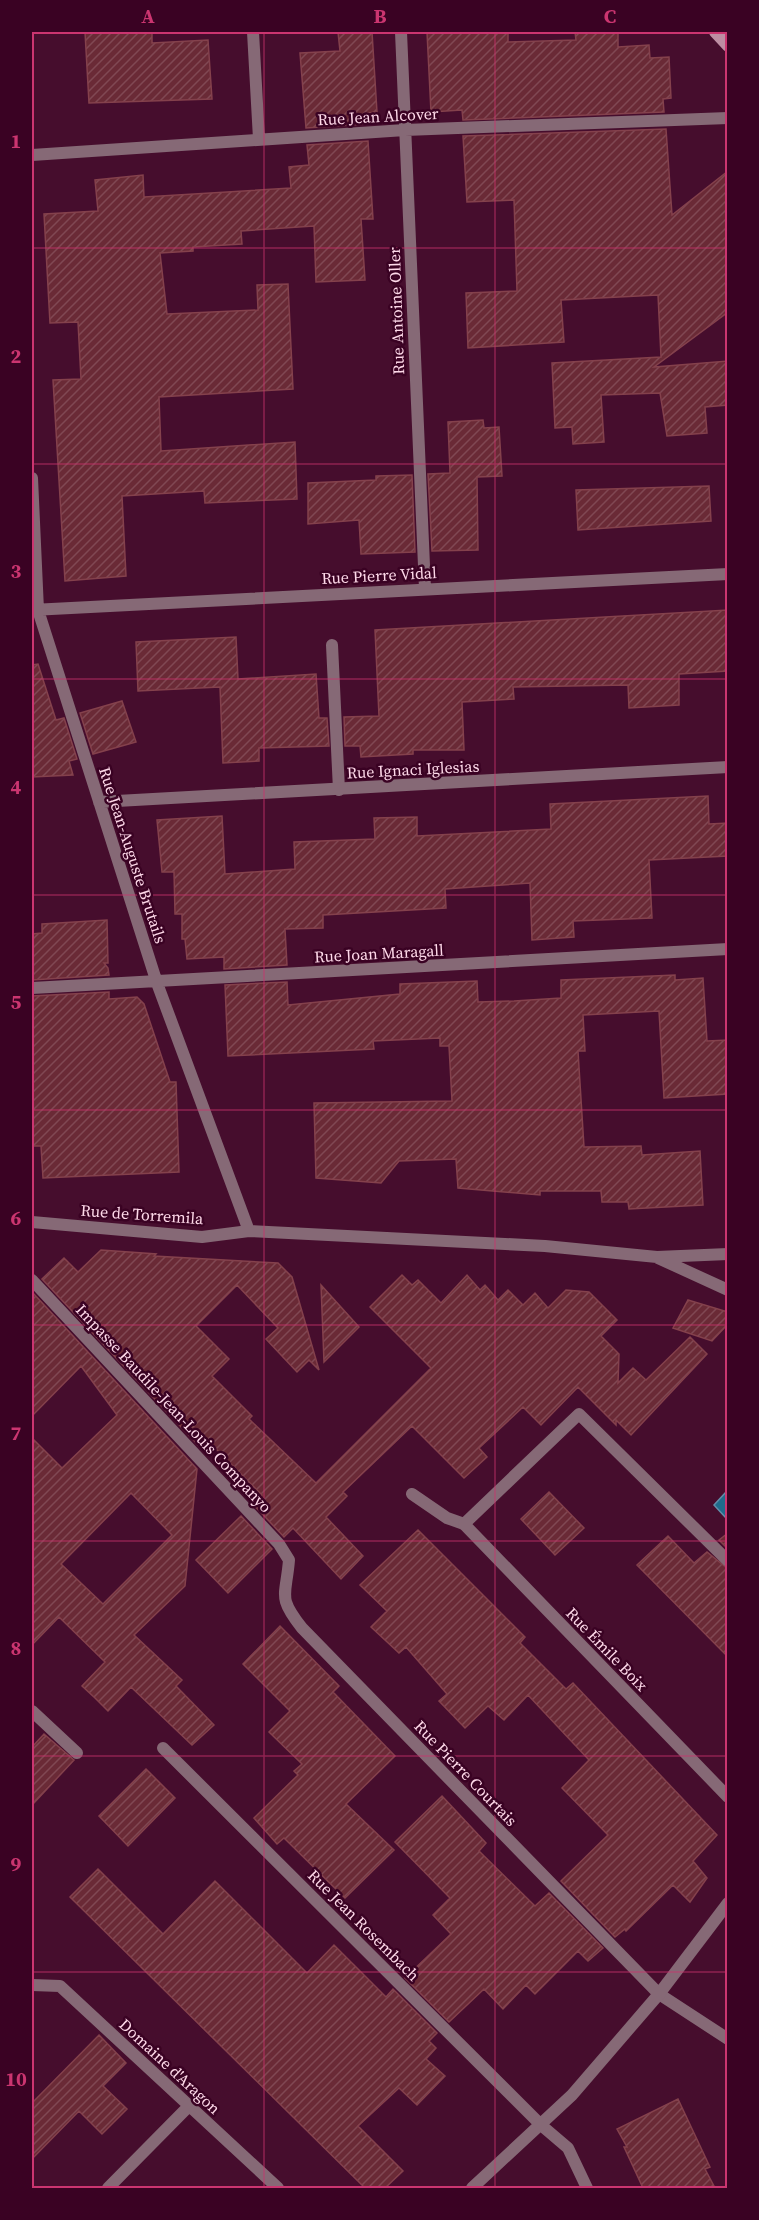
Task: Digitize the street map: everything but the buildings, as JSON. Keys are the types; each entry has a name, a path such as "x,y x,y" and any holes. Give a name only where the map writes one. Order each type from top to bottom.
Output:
{"main road":[{"path":"715,32 728,45"}],"street":[{"path":"253,32 259,139"},
{"name":"Rue Antoine Oller","path":"401,32 425,589"},
{"name":"Rue Jean Alcover","path":"32,155 405,130 728,118"},
{"name":"Rue Jean-Auguste Brutails","path":"32,478 34,610 157,983 249,1232"},
{"name":"Rue Pierre Vidal","path":"34,610 728,574"},
{"path":"332,645 339,790"},
{"name":"Rue Ignaci Iglesias","path":"99,802 728,767"},
{"name":"Rue Joan Maragall","path":"32,988 157,983 728,949"},
{"name":"Rue de Torremila","path":"32,1222 202,1237 249,1232 545,1246 657,1257"},
{"path":"657,1257 728,1254"},
{"path":"657,1257 728,1290"},
{"name":"Impasse Baudile-Jean-Louis Companyo","path":"32,1280 279,1544 289,1560"},
{"path":"412,1494 447,1518 464,1524 579,1414 728,1561"},
{"name":"Rue Émile Boix","path":"464,1524 728,1797"},
{"name":"Rue Pierre Courtais","path":"289,1560 284,1594 285,1607 302,1628 659,1994 728,2039"},
{"path":"32,1711 77,1753"},
{"name":"Rue Jean Rosembach","path":"163,1748 541,2125 568,2148 587,2188"},
{"path":"472,2188 572,2095 659,1994 728,1903"},
{"name":"Domaine d'Aragon","path":"32,1985 60,1986 278,2188"},
{"path":"108,2188 189,2106"}],"water":[{"path":"727,1491 727,1519 714,1505"}]}
